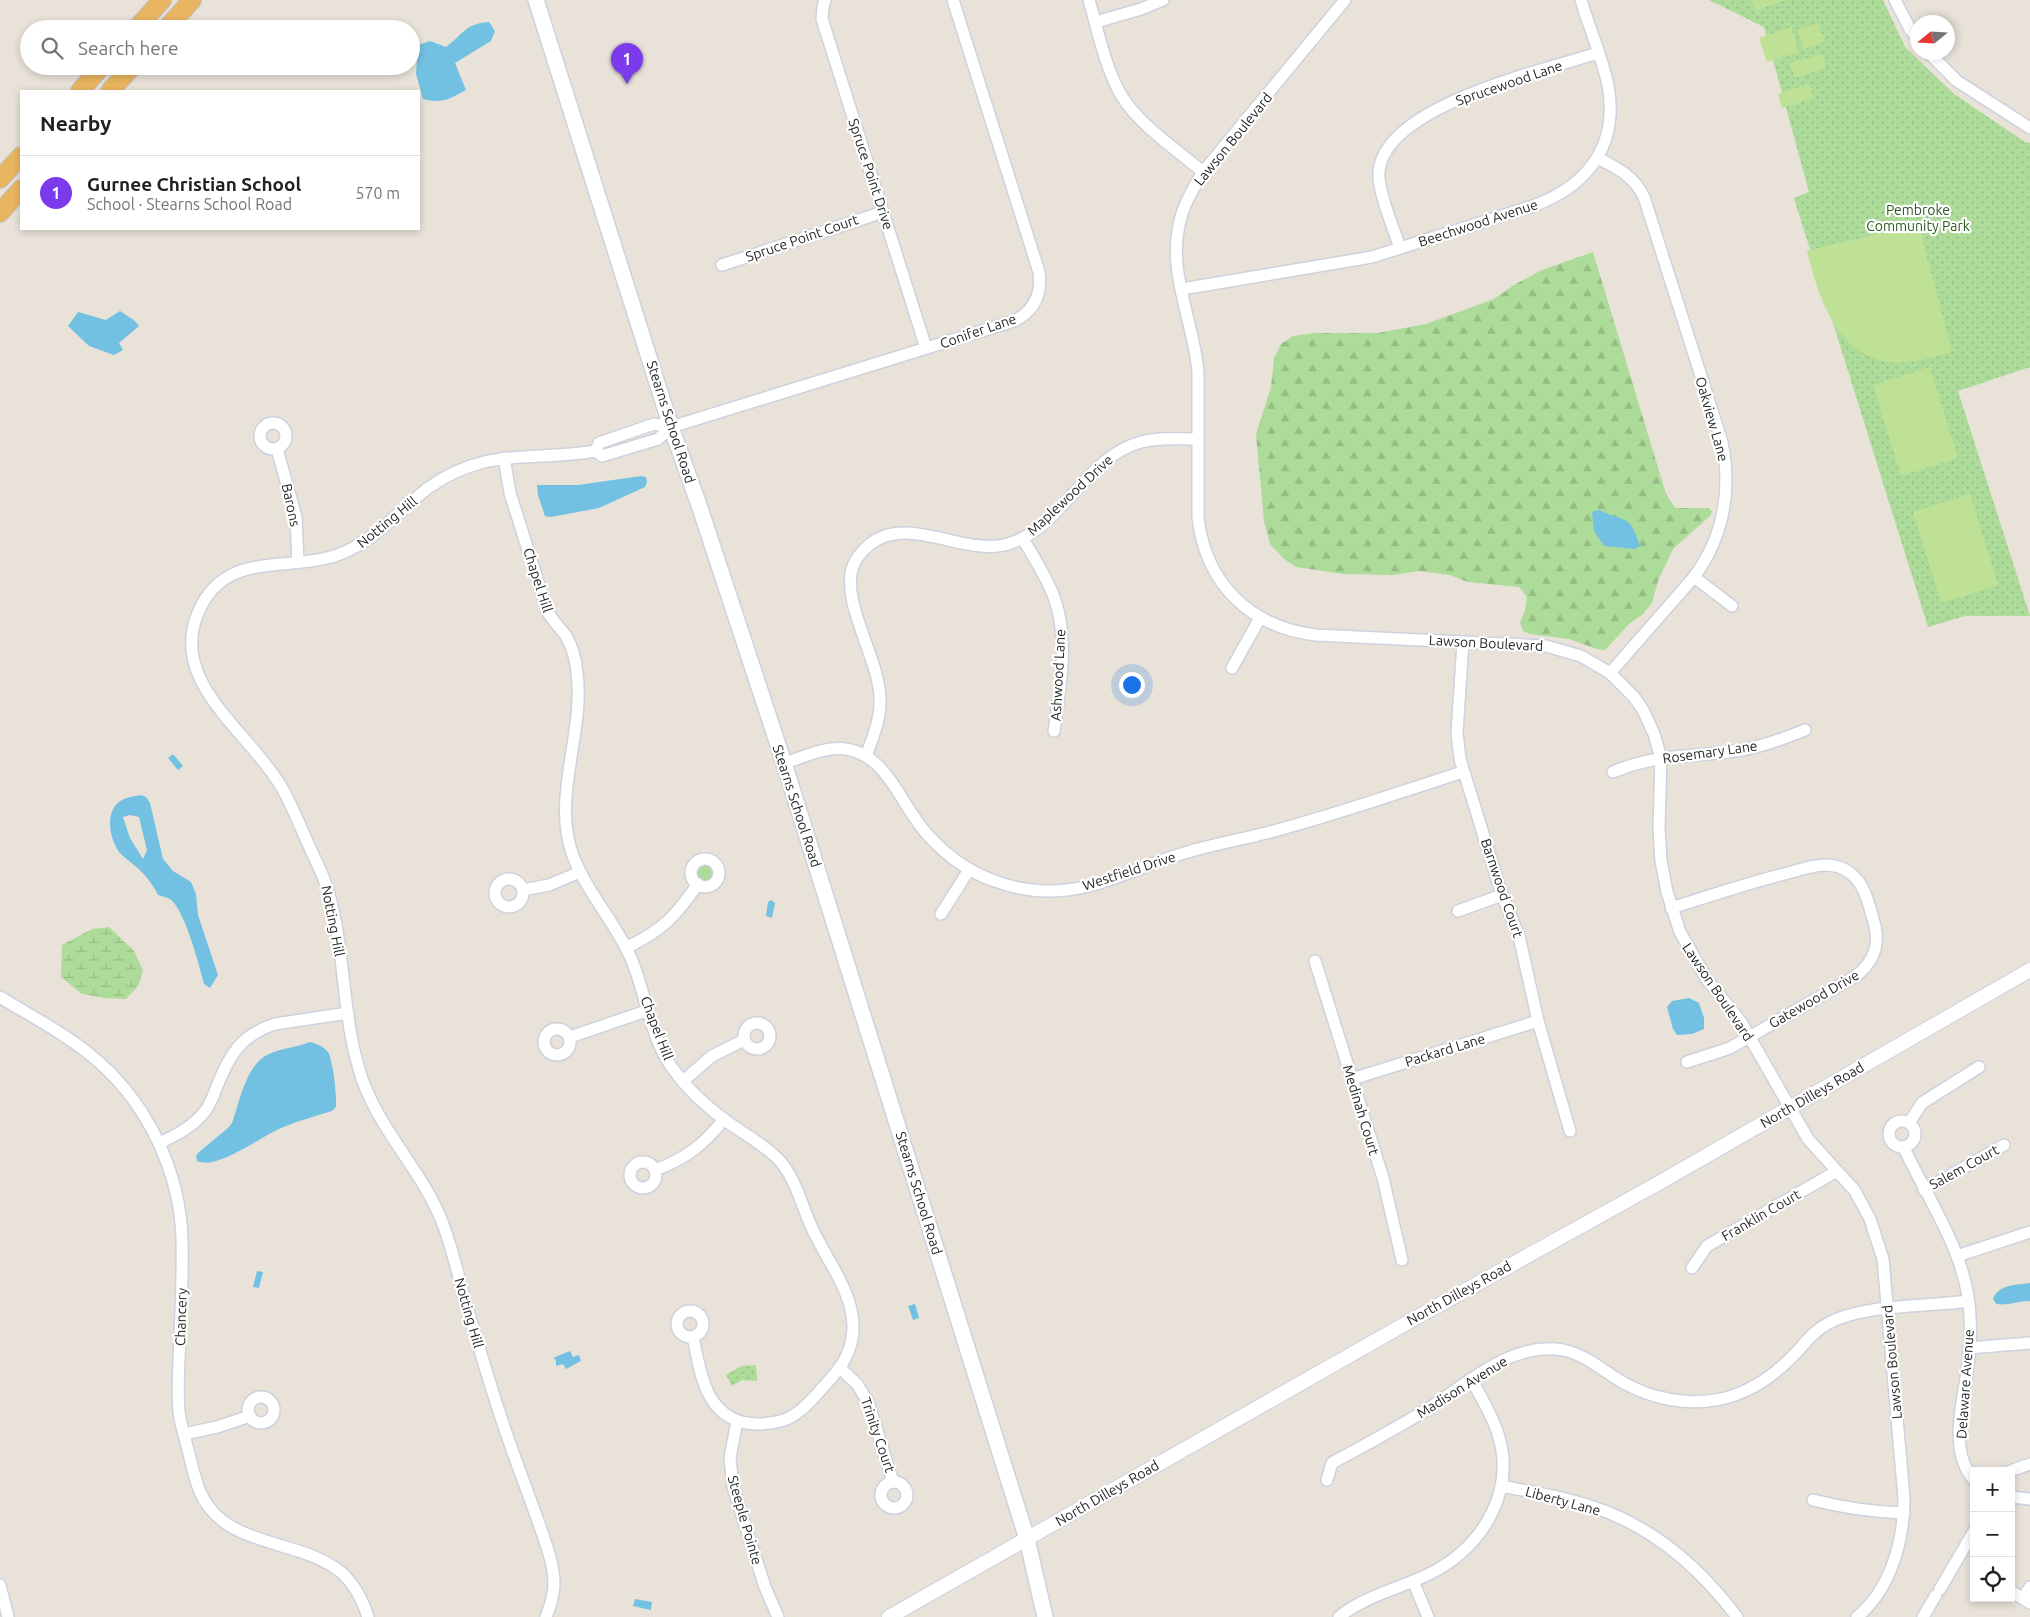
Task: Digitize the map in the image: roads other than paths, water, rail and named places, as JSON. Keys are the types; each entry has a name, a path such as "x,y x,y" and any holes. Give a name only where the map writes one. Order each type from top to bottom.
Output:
{"highway":[{"path":"144,20 162,0"},
{"path":"174,20 192,0"},
{"path":"81,90 94,75"},
{"path":"111,90 124,75"},
{"path":"0,179 20,157"},
{"path":"0,213 20,190"}],"main road":[{"name":"Stearns School Road","path":"536,0 671,427 699,505 784,764 1028,1539 1044,1617"}],"street":[{"name":"Spruce Point Drive","path":"825,0 822,19 926,348"},
{"name":"Conifer Lane","path":"671,427 1020,318 1032,308 1040,283 1039,272 953,0"},
{"path":"1088,0 1110,70 1122,95 1139,118 1202,172"},
{"path":"1096,22 1141,9 1163,0"},
{"name":"Lawson Boulevard","path":"1345,0 1202,172 1188,199 1179,225 1176,251 1178,274 1196,349 1198,372 1198,518 1200,536 1208,559 1227,589 1260,618 1277,626 1308,634 1546,646 1581,656 1610,673 1634,697 1643,710 1654,734 1661,758 1659,828 1661,861 1671,908 1680,932 1691,955 1706,978 1741,1022 1808,1139 1855,1191 1870,1220 1883,1259 1889,1309 1904,1513 1899,1546 1884,1582 1857,1617"},
{"name":"Beechwood Avenue","path":"1182,289 1357,260 1552,199 1574,185 1586,174 1598,158 1609,119 1607,82 1581,0"},
{"path":"1909,0 1896,3 1910,26"},
{"name":"Sprucewood Lane","path":"1400,248 1379,182 1379,173 1384,156 1396,140 1410,127 1432,112 1458,98 1598,53"},
{"path":"1936,60 1957,81 2030,128"},
{"name":"Oakview Lane","path":"1598,158 1626,173 1639,186 1644,197 1722,442 1726,462 1727,486 1718,535 1704,562 1694,577 1610,673"},
{"name":"Spruce Point Court","path":"722,265 883,212"},
{"name":"Notting Hill","path":"546,1617 554,1583 550,1555 496,1403 448,1240 431,1199 368,1094 355,1054 332,910 324,878 281,787 270,769 204,688 192,658 192,632 202,604 216,586 235,573 255,566 327,559 352,549 368,539 438,481 468,466 504,458 571,455 596,451 602,456 658,439 671,427"},
{"name":"Maplewood Drive","path":"866,756 876,728 880,698 878,676 850,586 853,566 859,556 875,540 892,534 904,533 989,546 1007,544 1023,539 1042,525 1096,470 1116,453 1142,441 1198,439"},
{"name":"Barons","path":"277,449 296,517 298,562"},
{"name":"Chapel Hill","path":"504,458 510,493 547,610 552,620 566,637 577,669 578,708 566,799 566,821 570,846 580,872 626,948 664,1054 683,1081 724,1119 770,1152 783,1165 813,1231 847,1293 852,1312 854,1330 850,1348 840,1368 804,1408 789,1418 765,1424 737,1421"},
{"name":"Ashwood Lane","path":"1023,539 1055,599 1061,623 1062,650 1054,731"},
{"path":"1694,577 1732,606"},
{"path":"1232,668 1260,618"},
{"name":"Barnwood Court","path":"1463,642 1457,732 1463,772 1502,895 1519,936 1538,1021 1570,1131"},
{"name":"Rosemary Lane","path":"1614,772 1634,763 1661,758 1736,751 1762,745 1806,730"},
{"name":"Westfield Drive","path":"784,764 832,749 847,750 866,756 881,767 927,834 952,858 969,870 992,880 1030,890 1056,891 1090,887 1173,856 1274,831 1463,772"},
{"name":"Gatewood Drive","path":"1671,908 1819,865 1839,867 1848,871 1863,888 1875,926 1877,939 1871,962 1856,976 1730,1048 1687,1062"},
{"path":"941,914 969,870"},
{"path":"523,890 549,885 580,872"},
{"path":"626,948 651,935 670,921 698,884"},
{"path":"1458,911 1502,895"},
{"name":"Medinah Court","path":"1315,960 1383,1178 1402,1260"},
{"name":"North Dilleys Road","path":"888,1617 1412,1320 1658,1184 2030,970"},
{"name":"Chancery","path":"0,997 64,1036 101,1064 127,1092 151,1127 159,1143 175,1191 182,1237 180,1418 200,1492 218,1517 246,1535 310,1556 332,1566 354,1587 368,1617"},
{"path":"570,1037 649,1010"},
{"path":"159,1143 182,1132 198,1119 209,1104 230,1056 241,1042 249,1036 275,1024 348,1013"},
{"name":"Packard Lane","path":"1352,1079 1538,1021"},
{"path":"683,1081 712,1056 744,1040"},
{"path":"1904,1148 1911,1144 1914,1138 1915,1131 1909,1123 1915,1111 1922,1103 1979,1067"},
{"path":"655,1170 694,1152 714,1133 724,1119"},
{"name":"Delaware Avenue","path":"1909,1123 1900,1121 1894,1123 1889,1132 1891,1142 1896,1146 1904,1148 1948,1235 1968,1300 1970,1316 1969,1348 1960,1413 1960,1442 1966,1470 1970,1475"},
{"name":"Salem Court","path":"1924,1190 2004,1145"},
{"name":"Franklin Court","path":"1692,1268 1707,1246 1838,1171"},
{"path":"1956,1256 2030,1232"},
{"name":"Madison Avenue","path":"1327,1480 1332,1463 1431,1407 1471,1380 1512,1356 1546,1349 1573,1353 1588,1359 1622,1382 1649,1395 1670,1400 1699,1402 1721,1399 1755,1386 1774,1374 1816,1331 1840,1317 1860,1312 1968,1300"},
{"path":"693,1337 701,1377 707,1392 719,1409 737,1421"},
{"path":"1969,1348 2030,1343"},
{"name":"Trinity Court","path":"840,1368 857,1384 868,1402 893,1482"},
{"path":"1339,1617 1360,1603 1434,1572 1455,1559 1475,1542 1491,1517 1501,1486 1502,1451 1499,1436 1487,1407 1471,1380"},
{"path":"184,1434 223,1426 250,1416"},
{"name":"Steeple Pointe","path":"737,1421 730,1458 733,1487 765,1587 778,1617"},
{"path":"2015,1469 2030,1464"},
{"name":"Liberty Lane","path":"1501,1486 1546,1494 1593,1506 1645,1531 1674,1551 1701,1574 1737,1617"},
{"path":"2015,1497 2030,1499"},
{"path":"1813,1500 1848,1509 1904,1513"},
{"path":"1923,1617 1970,1537"},
{"path":"1412,1581 1428,1617"},
{"path":"0,1585 8,1617"},
{"path":"2015,1594 2027,1601 2030,1587"}],"water":[{"path":"489,22 495,31 491,41 455,63 466,90 446,100 423,99 416,75 420,75 420,44 430,41 446,47 469,27"},
{"path":"120,311 139,326 119,343 123,350 114,355 89,346 68,326 78,312 106,320"},
{"path":"641,476 646,477 645,487 599,508 551,517 545,516 538,495 537,485 578,485"},
{"path":"1599,510 1626,520 1633,528 1640,546 1635,549 1604,546 1594,531 1592,512"},
{"path":"173,754 183,766 178,770 168,758"},
{"path":"141,795 146,797 150,803 163,859 173,871 191,882 196,894 198,915 218,975 210,988 204,984 191,938 176,905 170,899 158,895 138,868 122,856 113,839 110,824 116,804 129,797","holes":["130,815 139,817 147,850 143,859 130,838 123,817"]},
{"path":"771,900 775,903 772,918 766,916 768,902"},
{"path":"1689,998 1699,1003 1704,1018 1704,1029 1692,1034 1677,1035 1673,1029 1667,1007 1672,1001"},
{"path":"310,1042 324,1048 330,1056 336,1107 332,1111 277,1130 242,1150 217,1161 206,1163 197,1161 196,1156 199,1152 232,1123 249,1074 261,1059 274,1052"},
{"path":"257,1271 263,1272 259,1288 253,1287"},
{"path":"2030,1283 2030,1301 1996,1304 1993,1299 1999,1290 2014,1285"},
{"path":"915,1304 919,1318 913,1320 908,1306"},
{"path":"570,1351 573,1357 579,1355 581,1361 566,1369 563,1364 556,1366 556,1360 553,1358"},
{"path":"635,1599 652,1602 651,1610 633,1606"}],"place":[{"name":"Gurnee Christian School","path":"627,84"}],"park label":[{"name":"Pembroke Community Park","path":"1918,218"}]}
